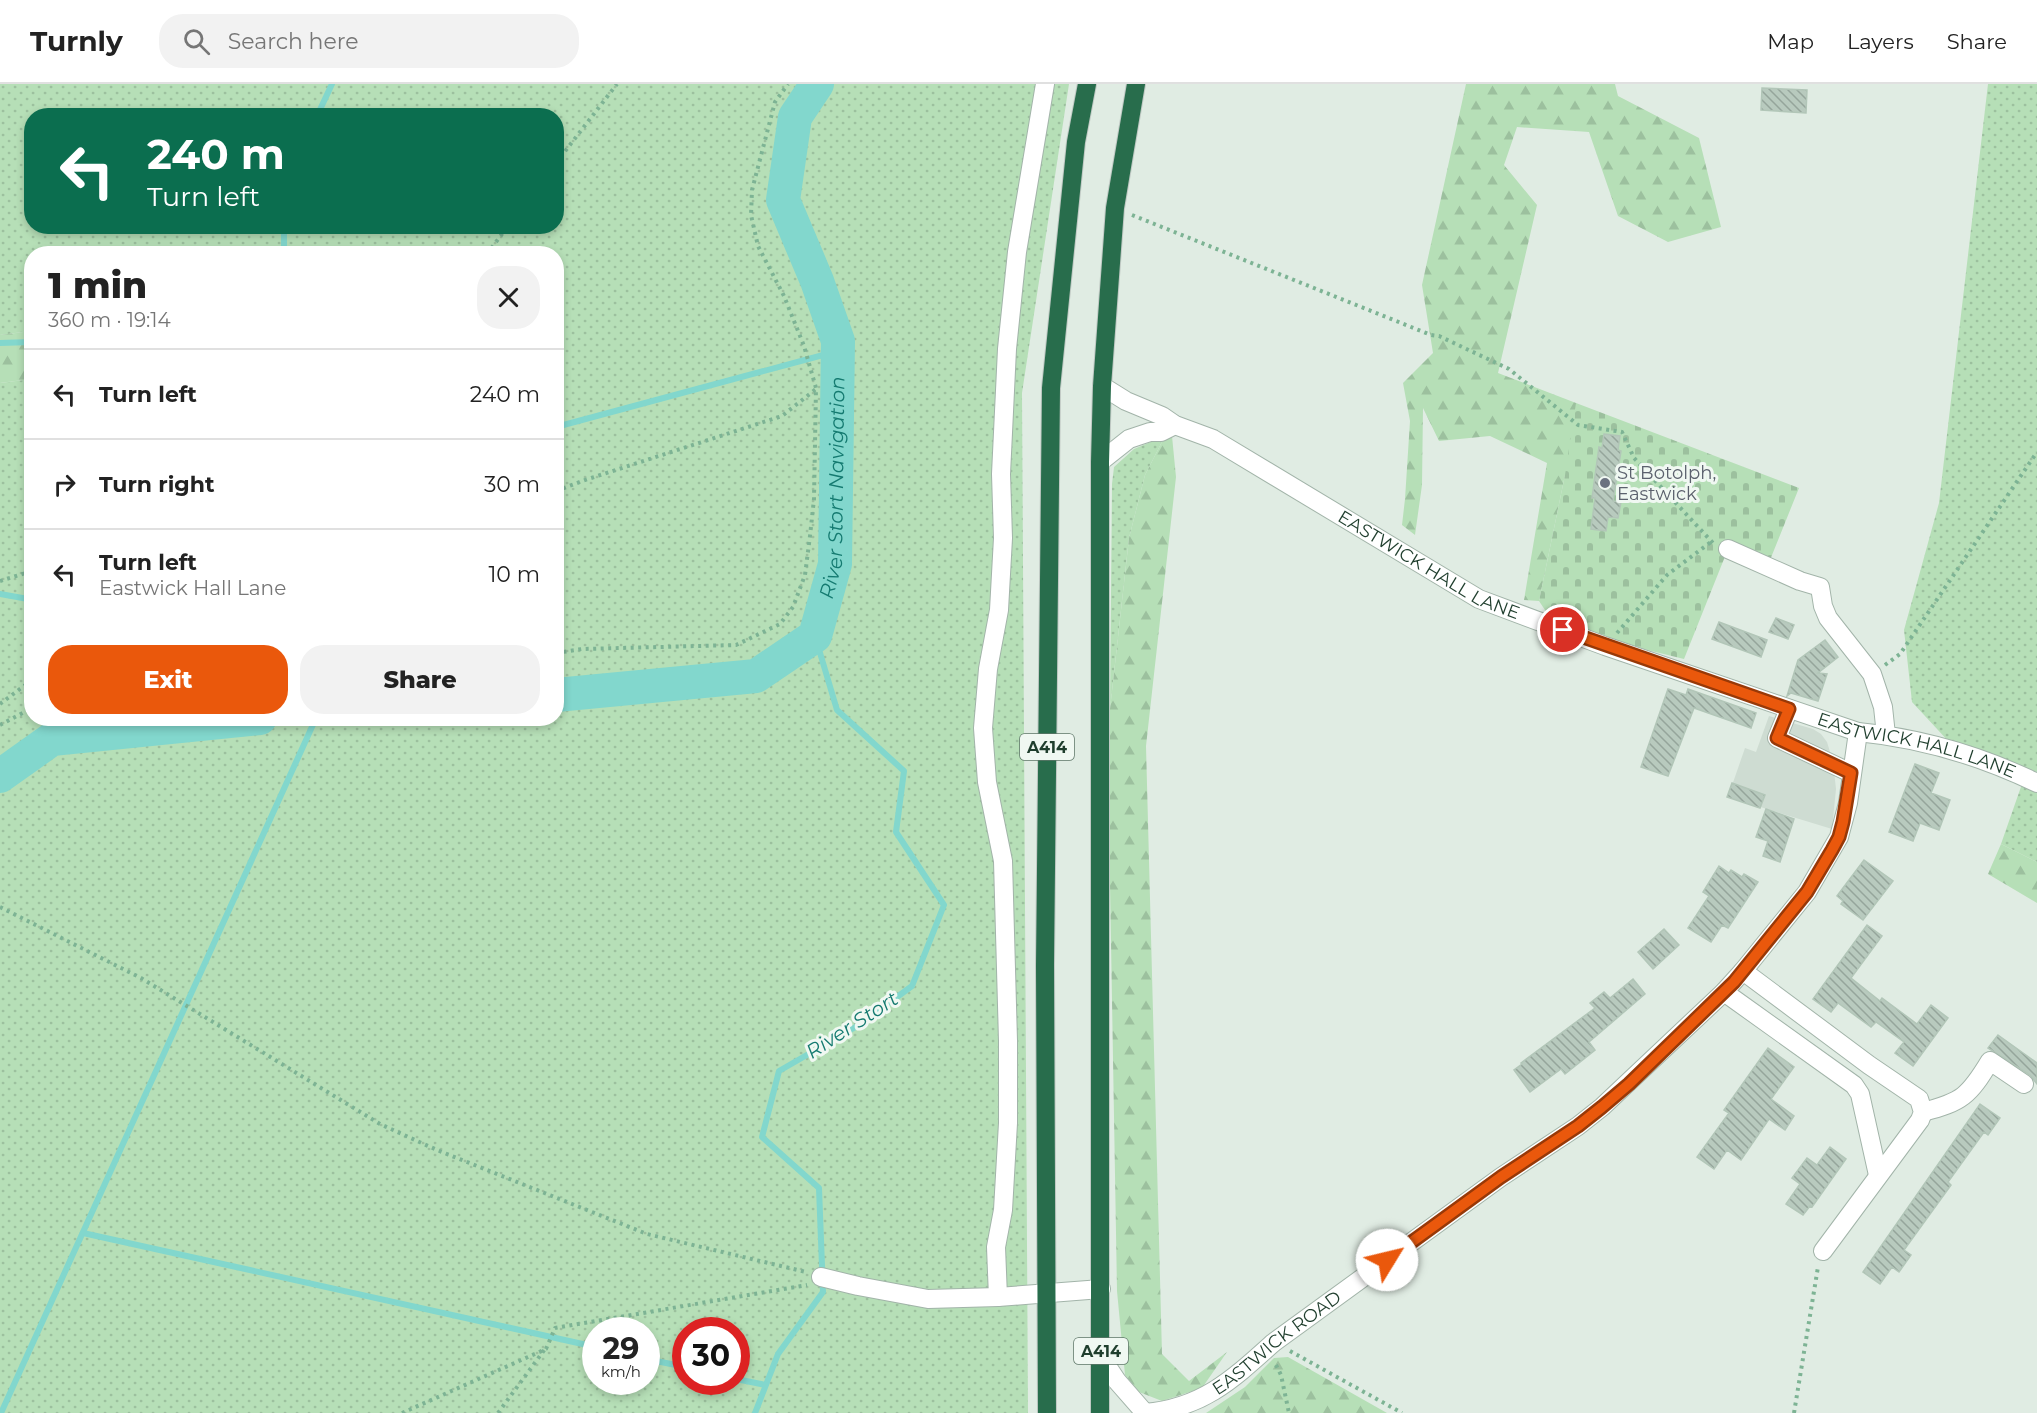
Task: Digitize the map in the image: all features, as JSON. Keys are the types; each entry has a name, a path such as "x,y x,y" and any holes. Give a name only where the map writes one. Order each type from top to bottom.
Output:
{"highway":[{"name":"A414","path":"1047,1413 1045,966 1051,388 1076,142 1087,84"},
{"name":"A414","path":"1100,1413 1100,462 1102,386 1115,208 1136,84"}],"street":[{"path":"998,1298 996,1247 1002,1210 1007,1134 1008,1041 1003,861 987,782 983,728 988,669 999,610 1003,538 1001,474 1007,349 1017,252 1045,84"},
{"name":"EASTWICK HALL LANE","path":"1102,386 1126,401 1162,416 1175,425 1213,439 1479,599 1605,646 1858,732 1923,741 2009,770 2037,783"},
{"path":"1100,462 1129,439 1150,432 1161,432 1175,425"},
{"path":"1728,549 1800,581 1820,587 1823,606 1828,618 1872,674 1883,707 1886,735"},
{"path":"1789,709 1777,738 1851,773"},
{"name":"EASTWICK ROAD","path":"1101,1357 1117,1381 1145,1413 1188,1405 1211,1393 1243,1370 1270,1346 1501,1177 1578,1126 1602,1107 1724,992 1807,892 1839,837 1858,732"},
{"path":"1743,971 1919,1100 1923,1112 1920,1120 1823,1251"},
{"path":"1724,992 1854,1085 1860,1094 1878,1175"},
{"path":"1923,1112 1939,1108 1965,1096 1975,1086 1989,1061 2024,1084"},
{"path":"1854,1085 1869,1065"},
{"path":"816,1277 928,1299 998,1298 1101,1289"}],"path":[{"path":"564,153 617,84"},
{"path":"564,652 582,649 736,645 780,624 793,606 805,575 814,500 816,388 804,346 784,296 758,246 751,215 752,190 775,102 788,84"},
{"path":"1115,208 1431,335 1439,336 1509,369 1578,424 1622,432 1634,458 1711,542 1728,549"},
{"path":"564,488 782,416 816,388"},
{"path":"1872,674 1900,654 2037,452"},
{"path":"1605,646 1667,575 1711,542"},
{"path":"0,581 24,574"},
{"path":"0,704 24,686"},
{"path":"0,725 24,712"},
{"path":"0,907 141,978 380,1124 437,1150 647,1234 816,1277"},
{"path":"1794,1413 1816,1275 1823,1251"},
{"path":"498,1413 546,1349 555,1328 808,1285 816,1277"},
{"path":"1270,1346 1281,1375 1289,1413"},
{"path":"1270,1346 1402,1413"},
{"path":"402,1413 546,1349"}],"shaded area":[{"path":"1769,716 1813,729 1827,742 1833,762 1836,789 1832,829 1728,797 1745,748 1756,752"}],"green space":[{"path":"0,84 1069,84 1022,393 1028,1413 0,1413 0,383 24,380 24,726 564,726 564,246 24,246 24,332 0,335"},
{"path":"1466,84 1615,84 1618,96 1699,138 1721,227 1668,242 1618,216 1589,132 1517,127 1504,165 1537,205 1498,373 1576,403 1597,452 1565,475 1539,601 1524,600 1547,463 1490,436 1439,441 1423,408 1422,485 1415,535 1402,525 1410,421 1403,383 1433,353 1422,285"},
{"path":"1988,84 2037,84 2037,772 1950,743 1912,702 1904,630 1939,503"},
{"path":"24,332 24,380 0,383 0,335"},
{"path":"1576,403 1799,488 1770,560 1726,554 1684,659 1623,644 1547,613 1539,601 1565,475"},
{"path":"1165,436 1145,475 1129,538 1110,709 1114,467 1134,449"},
{"path":"1165,436 1172,436 1176,477 1146,746 1162,1354 1189,1381 1227,1352 1202,1388 1162,1401 1139,1392 1125,1375 1117,1291 1109,826 1110,709 1129,538 1145,475"},
{"path":"2023,781 2037,788 2037,862 2001,844"},
{"path":"2001,844 2037,862 2037,903 1988,874"},
{"path":"1288,1357 1387,1413 1206,1413 1245,1387 1274,1358"}],"building":[{"path":"1762,88 1807,90 1806,113 1761,110"},
{"name":"St Botolph, Eastwick","path":"1604,434 1620,436 1618,450 1621,451 1613,501 1621,502 1618,518 1608,517 1606,531 1591,529 1595,498 1592,498 1599,447 1602,448"},
{"path":"1776,618 1794,625 1788,639 1769,632"},
{"path":"1719,622 1767,640 1761,657 1712,639"},
{"path":"1825,640 1838,657 1818,673 1827,674 1818,701 1791,693 1787,696 1798,660"},
{"path":"1668,689 1686,695 1688,689 1756,713 1751,728 1694,708 1668,776 1641,767"},
{"path":"1915,764 1939,773 1931,793 1950,800 1939,830 1920,823 1913,841 1889,832"},
{"path":"1732,783 1765,795 1760,808 1727,797"},
{"path":"1766,809 1794,819 1780,862 1763,856 1768,841 1756,837"},
{"path":"1864,860 1893,881 1863,920 1841,904 1843,901 1837,896"},
{"path":"1719,866 1729,873 1731,870 1742,877 1744,874 1758,882 1728,928 1722,925 1711,942 1688,928 1709,896 1703,892"},
{"path":"1867,925 1882,936 1851,978 1880,1001 1882,998 1917,1024 1931,1005 1948,1018 1913,1066 1895,1053 1904,1042 1876,1022 1871,1027 1838,1003 1831,1012 1813,999"},
{"path":"1664,929 1679,945 1653,969 1638,952"},
{"path":"1633,979 1645,994 1589,1042 1595,1050 1565,1074 1561,1069 1530,1092 1514,1070 1595,1008 1590,1003 1604,992 1610,998"},
{"path":"1998,1035 2037,1063 2037,1084 2030,1075 1988,1048"},
{"path":"1768,1048 1794,1067 1771,1099 1794,1116 1785,1130 1769,1119 1741,1160 1727,1150 1714,1169 1697,1157 1729,1113 1724,1110"},
{"path":"1980,1104 2000,1118 1988,1135 1984,1132 1948,1182 1951,1185 1904,1250 1911,1255 1899,1272 1892,1267 1880,1284 1863,1272"},
{"path":"1830,1147 1846,1159 1812,1207 1810,1206 1803,1215 1786,1204 1800,1184 1792,1178 1807,1158 1817,1165"}],"waterway":[{"path":"321,108 332,84"},
{"name":"River Stort Navigation","path":"564,694 756,676 815,636 835,564 838,341 817,281 783,200 795,117 817,84"},
{"path":"284,234 284,246"},
{"path":"0,343 24,342"},
{"path":"564,425 838,351"},
{"path":"0,594 24,598"},
{"name":"River Stort","path":"755,1413 778,1354 823,1292 819,1188 762,1137 779,1071 859,1025 912,986 944,905 896,832 904,771 837,710 815,636"},
{"name":"River Stort Navigation","path":"0,776 52,739 181,726"},
{"path":"1,1413 312,726"},
{"path":"83,1233 582,1344"},
{"path":"660,1362 672,1364"},
{"path":"750,1382 766,1385"}],"place":[{"name":"St Botolph, Eastwick","path":"1605,483"}],"route":[{"path":"1387,1260 1501,1177 1578,1126 1629,1084 1743,971 1807,892 1839,837 1848,803 1851,773 1777,738 1789,709 1563,630"}]}
